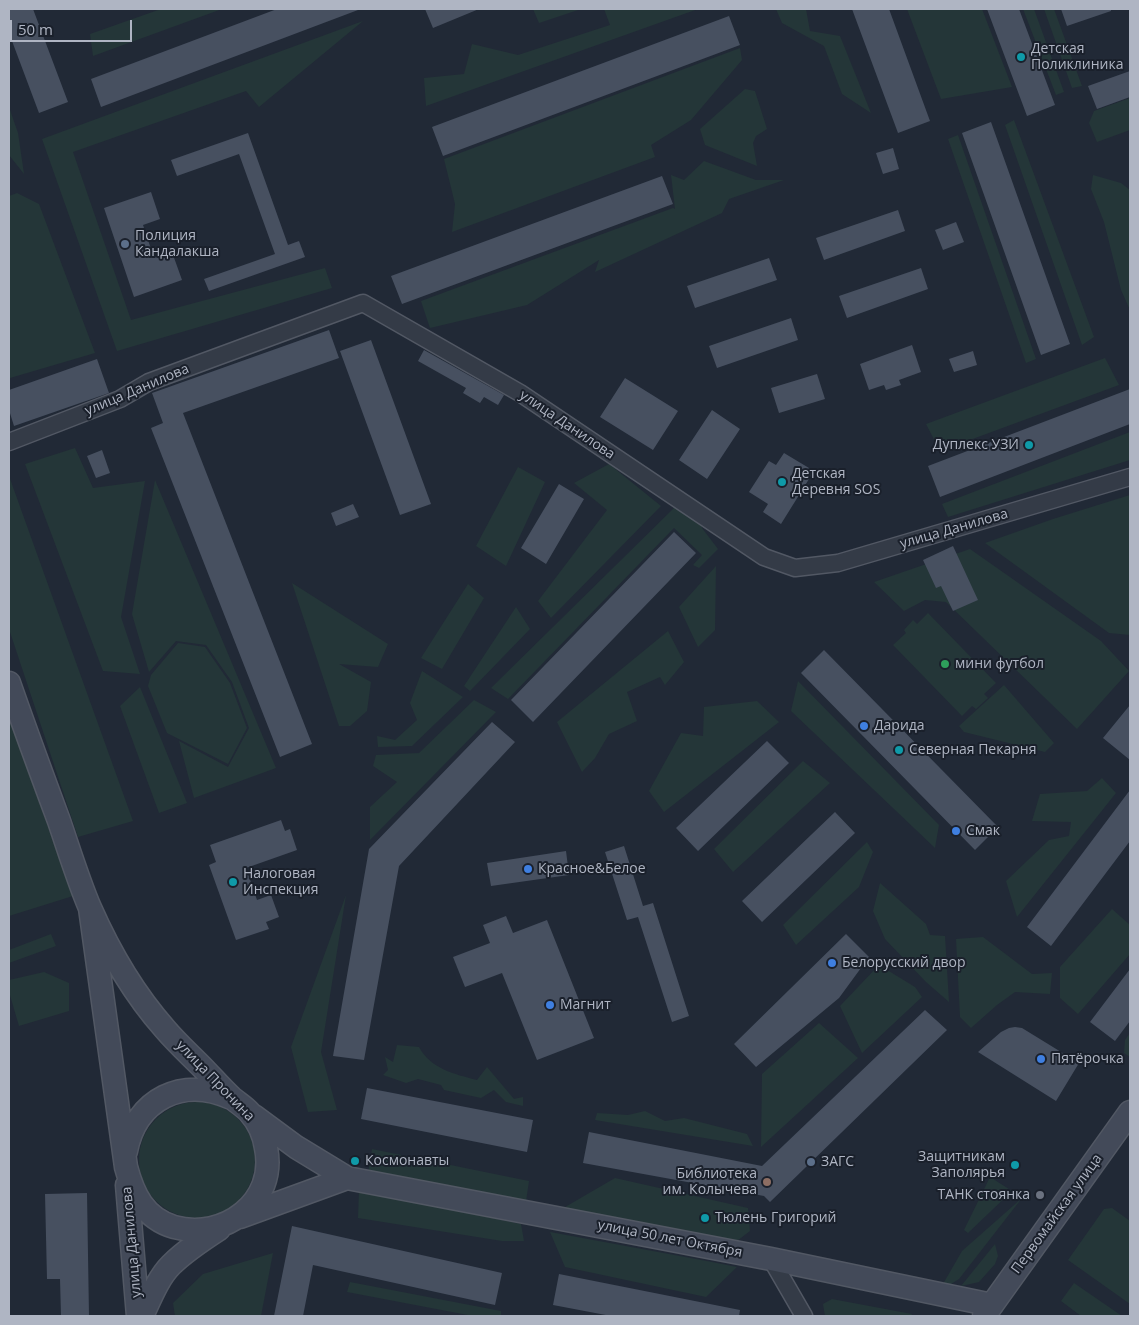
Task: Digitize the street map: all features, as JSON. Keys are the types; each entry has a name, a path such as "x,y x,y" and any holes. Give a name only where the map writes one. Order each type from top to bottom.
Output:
{"main road":[{"name":"улица Пронина","path":"9,683 90,908 124,974 164,1029 232,1098 250,1112 261,1129 267,1148 267,1168 262,1188 251,1205 231,1222 212,1229 191,1230 171,1226 158,1220 147,1211 138,1200 132,1188 126,1167 90,908"},
{"path":"126,1167 127,1146 134,1126 142,1114 164,1097 177,1091 205,1089 219,1092 232,1098"},
{"path":"250,1112 296,1147 347,1178"},
{"name":"Первомайская улица","path":"988,1311 1130,1112"},
{"name":"улица Данилова","path":"126,1167 140,1316"},
{"path":"140,1316 156,1286 170,1266 198,1242 231,1222 347,1178"},
{"name":"улица 50 лет Октября","path":"347,1178 771,1259 988,1311"}],"street":[{"name":"улица Данилова","path":"9,442 120,398 149,382 363,303 520,393 764,556 795,568 838,563 1130,477"},
{"path":"771,1259 804,1316"}],"shaded area":[{"path":"161,9 222,9 93,56 90,34"},
{"path":"533,9 581,9 539,23"},
{"path":"604,9 698,9 426,106 424,78 464,74 472,44 518,55 610,25"},
{"path":"776,9 806,9 810,31 840,36 871,113 842,94 824,46 782,23"},
{"path":"907,9 982,9 1012,87 941,99"},
{"path":"1023,9 1034,9 1064,92 1056,95"},
{"path":"1044,9 1054,9 1082,86 1072,88"},
{"path":"363,21 259,107 246,91 73,152 131,320 325,268 332,288 117,351 42,139"},
{"path":"740,48 742,60 691,120 651,145 655,157 452,232 455,204 444,159"},
{"path":"745,89 755,91 767,129 756,136 753,143 757,166 705,145 700,129"},
{"path":"1130,98 1130,130 1097,142 1089,123 1094,111"},
{"path":"9,107 18,133 24,174 9,155"},
{"path":"1014,120 1094,337 1082,345 1005,125"},
{"path":"958,135 1036,359 1026,363 948,139"},
{"path":"704,161 756,180 784,180 729,199 722,213 595,272 599,260 527,305 430,328 421,301 673,208 675,209 671,175 684,180"},
{"path":"1093,175 1121,183 1130,190 1130,310 1121,290 1104,222 1091,189"},
{"path":"17,193 39,204 95,353 10,378 9,196"},
{"path":"1105,358 1119,385 940,451 926,424"},
{"path":"1130,432 1130,460 948,517 942,504"},
{"path":"75,448 93,488 145,481 121,617 140,674 103,671 25,464"},
{"path":"609,464 661,506 551,618 538,601 607,510 574,483"},
{"path":"518,467 545,482 506,566 476,546"},
{"path":"9,476 133,821 78,837 9,629"},
{"path":"155,480 276,768 194,798 179,741 228,767 249,728 232,682 206,645 176,641 149,672 132,614"},
{"path":"1130,495 1130,635 1109,633 985,543 1053,519"},
{"path":"676,506 699,520 702,528 718,549 699,568 693,565 702,555 674,528 508,699 491,688"},
{"path":"970,549 1101,641 1129,671 1077,729 946,602 925,600 904,611 874,582"},
{"path":"716,566 715,630 698,647 679,607"},
{"path":"292,583 388,644 378,667 339,664 371,682 367,711 350,726 339,726"},
{"path":"468,584 484,598 442,669 421,658"},
{"path":"516,607 530,629 470,691 464,686"},
{"name":"мини футбол","path":"928,613 996,683 984,694 988,698 976,709 972,706 962,716 893,645 906,633 904,630 913,620 917,624"},
{"path":"668,631 684,662 665,685 660,677 627,692 637,721 609,734 595,758 582,772 557,722"},
{"path":"178,643 205,647 230,683 247,728 228,764 167,733 148,686 151,675"},
{"path":"422,671 463,697 412,746 378,747 377,736 395,740 417,720 410,703"},
{"path":"798,681 939,825 935,848 791,711"},
{"path":"1004,685 1054,743 1045,752 964,732 959,726"},
{"path":"140,687 187,803 159,813 120,706"},
{"path":"474,700 496,712 370,840 370,807 397,782 373,766 376,755 419,753"},
{"path":"757,701 779,722 664,812 649,791 681,733 703,736 704,707"},
{"path":"9,718 73,896 9,916"},
{"path":"803,761 830,783 733,872 714,849"},
{"path":"1102,778 1116,793 1017,917 1006,881 1049,840 1069,836 1071,822 1032,821 1040,794 1087,791"},
{"path":"867,842 873,852 859,887 796,945 783,925"},
{"path":"880,883 926,924 930,935 945,936 949,1002 926,982 885,939 873,911"},
{"path":"346,895 321,1052 337,1110 308,1112 291,1047"},
{"path":"1112,909 1130,925 1130,954 1078,1014 1060,998 1060,967"},
{"path":"51,934 56,946 9,963 9,950"},
{"path":"983,937 1032,974 1052,973 1050,994 1015,992 971,1028 960,1017 956,939"},
{"path":"879,965 915,987 922,997 862,1053 840,1006"},
{"path":"44,972 69,983 69,1011 19,1026 9,992 9,980"},
{"path":"819,1023 858,1058 761,1147 762,1074"},
{"path":"1130,1033 1130,1057 1124,1053 1125,1040"},
{"path":"397,1045 419,1047 430,1061 444,1070 477,1080 487,1067 514,1099 523,1097 523,1106 506,1102 494,1090 481,1098 444,1090 441,1085 418,1079 406,1083 383,1075 388,1070 385,1057 393,1062"},
{"path":"197,1102 219,1107 238,1119 250,1138 255,1160 250,1182 238,1201 219,1213 197,1218 175,1213 156,1201 144,1182 139,1160 144,1138 156,1119 175,1107"},
{"path":"645,1111 665,1121 684,1118 747,1134 753,1146 595,1120 597,1113 628,1115"},
{"path":"372,1149 529,1181 525,1208 367,1179"},
{"path":"990,1177 1012,1191 968,1233 964,1230"},
{"path":"615,1178 748,1208 750,1231 733,1244 560,1210"},
{"path":"359,1190 521,1224 524,1241 502,1241 358,1218"},
{"path":"1022,1198 959,1279 951,1284 943,1284 962,1251"},
{"path":"1112,1208 1130,1221 1130,1304 1068,1260 1104,1209"},
{"path":"550,1232 737,1267 706,1297 565,1267"},
{"path":"995,1244 998,1256 995,1264 979,1282 961,1286"},
{"path":"273,1253 261,1316 175,1316 173,1303 203,1274"},
{"path":"350,1282 501,1311 501,1316 473,1316 347,1292"},
{"path":"1074,1283 1122,1316 1081,1316 1061,1301"},
{"path":"832,1299 912,1314 911,1316 825,1316 823,1304"}],"building":[{"path":"9,9 33,9 68,102 39,113 9,33"},
{"path":"277,9 358,10 101,107 91,79"},
{"path":"425,9 479,9 433,28"},
{"path":"852,9 889,9 930,121 898,133"},
{"name":"Детская Поликлиника","path":"987,9 1019,9 1055,105 1027,116"},
{"path":"1061,9 1111,9 1111,11 1067,26"},
{"path":"729,16 740,45 443,156 432,127"},
{"path":"1130,71 1130,97 1097,109 1088,86"},
{"path":"991,122 1070,344 1041,355 962,133"},
{"path":"248,133 288,245 299,241 305,257 209,291 204,279 275,254 239,154 177,176 171,160"},
{"path":"893,148 899,169 883,174 876,153"},
{"path":"662,176 673,204 402,304 391,276"},
{"path":"151,192 160,219 143,225 154,258 172,252 182,280 134,297 104,208"},
{"path":"898,210 905,231 824,260 816,238"},
{"path":"956,222 964,242 943,250 935,230"},
{"path":"769,258 777,280 695,308 687,286"},
{"path":"921,268 928,289 847,318 839,296"},
{"path":"791,318 798,340 717,368 709,346"},
{"path":"329,330 339,358 183,413 312,744 280,757 151,428 163,423 152,393"},
{"path":"371,340 431,504 400,515 340,351"},
{"path":"912,345 921,372 899,380 901,385 886,390 884,385 869,390 860,364"},
{"path":"424,350 504,395 498,405 484,397 480,403 463,393 466,388 418,361"},
{"path":"973,351 977,365 954,372 949,359"},
{"path":"97,359 109,393 14,426 9,410 9,390"},
{"path":"817,374 825,399 779,413 771,388"},
{"path":"625,378 678,411 653,450 600,417"},
{"name":"Дуплекс УЗИ","path":"1130,389 1130,424 940,497 928,466"},
{"path":"712,410 740,429 707,479 679,460"},
{"path":"102,450 110,473 96,478 87,456"},
{"name":"Детская Деревня SOS","path":"784,453 814,471 781,524 763,512 768,504 749,492 769,461 776,465"},
{"path":"559,484 584,499 546,564 521,548"},
{"path":"353,504 359,517 336,526 331,513"},
{"path":"674,532 696,553 533,722 511,700"},
{"path":"953,546 978,600 953,611 941,586 936,588 923,560"},
{"name":"Северная Пекарня","path":"824,650 998,827 975,850 801,673"},
{"path":"1130,705 1130,760 1103,738"},
{"path":"492,722 515,742 399,866 364,1060 333,1056 369,849"},
{"path":"767,741 789,763 698,851 676,828"},
{"path":"1130,790 1130,841 1051,946 1027,927"},
{"path":"835,812 855,833 762,922 742,901"},
{"name":"Налоговая Инспекция","path":"281,820 285,831 290,829 297,850 246,868 257,900 271,895 279,917 266,922 269,929 236,940 209,865 216,862 210,845"},
{"path":"624,846 643,906 653,903 689,1016 672,1022 638,917 627,920 605,852"},
{"name":"Красное&Белое","path":"566,851 569,875 491,886 487,863"},
{"path":"506,916 513,933 547,920 594,1038 537,1060 502,973 465,987 453,957 490,943 483,925"},
{"path":"846,934 869,957 839,998 756,1067 734,1044"},
{"path":"1130,969 1130,1021 1115,1041 1090,1022"},
{"path":"925,1010 947,1030 770,1202 764,1196 583,1163 589,1132 762,1166"},
{"path":"1015,1027 1022,1028 1079,1063 1056,1101 978,1052 1001,1032"},
{"path":"367,1088 533,1120 527,1152 361,1119"},
{"path":"87,1193 89,1316 61,1316 60,1279 47,1279 45,1194"},
{"path":"292,1226 502,1273 495,1305 313,1265 303,1316 274,1316"},
{"path":"559,1274 740,1310 739,1316 611,1316 553,1305"}],"place":[{"name":"Детская Поликлиника","path":"1021,57"},
{"name":"Полиция Кандалакша","path":"125,244"},
{"name":"Дуплекс УЗИ","path":"1029,445"},
{"name":"Детская Деревня SOS","path":"782,482"},
{"name":"мини футбол","path":"945,664"},
{"name":"Дарида","path":"864,726"},
{"name":"Северная Пекарня","path":"899,750"},
{"name":"Смак","path":"956,831"},
{"name":"Красное&Белое","path":"528,869"},
{"name":"Налоговая Инспекция","path":"233,882"},
{"name":"Белорусский двор","path":"832,963"},
{"name":"Магнит","path":"550,1005"},
{"name":"Пятёрочка","path":"1041,1059"},
{"name":"Космонавты","path":"355,1161"},
{"name":"ЗАГС","path":"811,1162"},
{"name":"Защитникам Заполярья","path":"1015,1165"},
{"name":"Библиотека им. Колычева","path":"767,1182"},
{"name":"ТАНК стоянка","path":"1040,1195"},
{"name":"Тюлень Григорий","path":"705,1218"}]}
